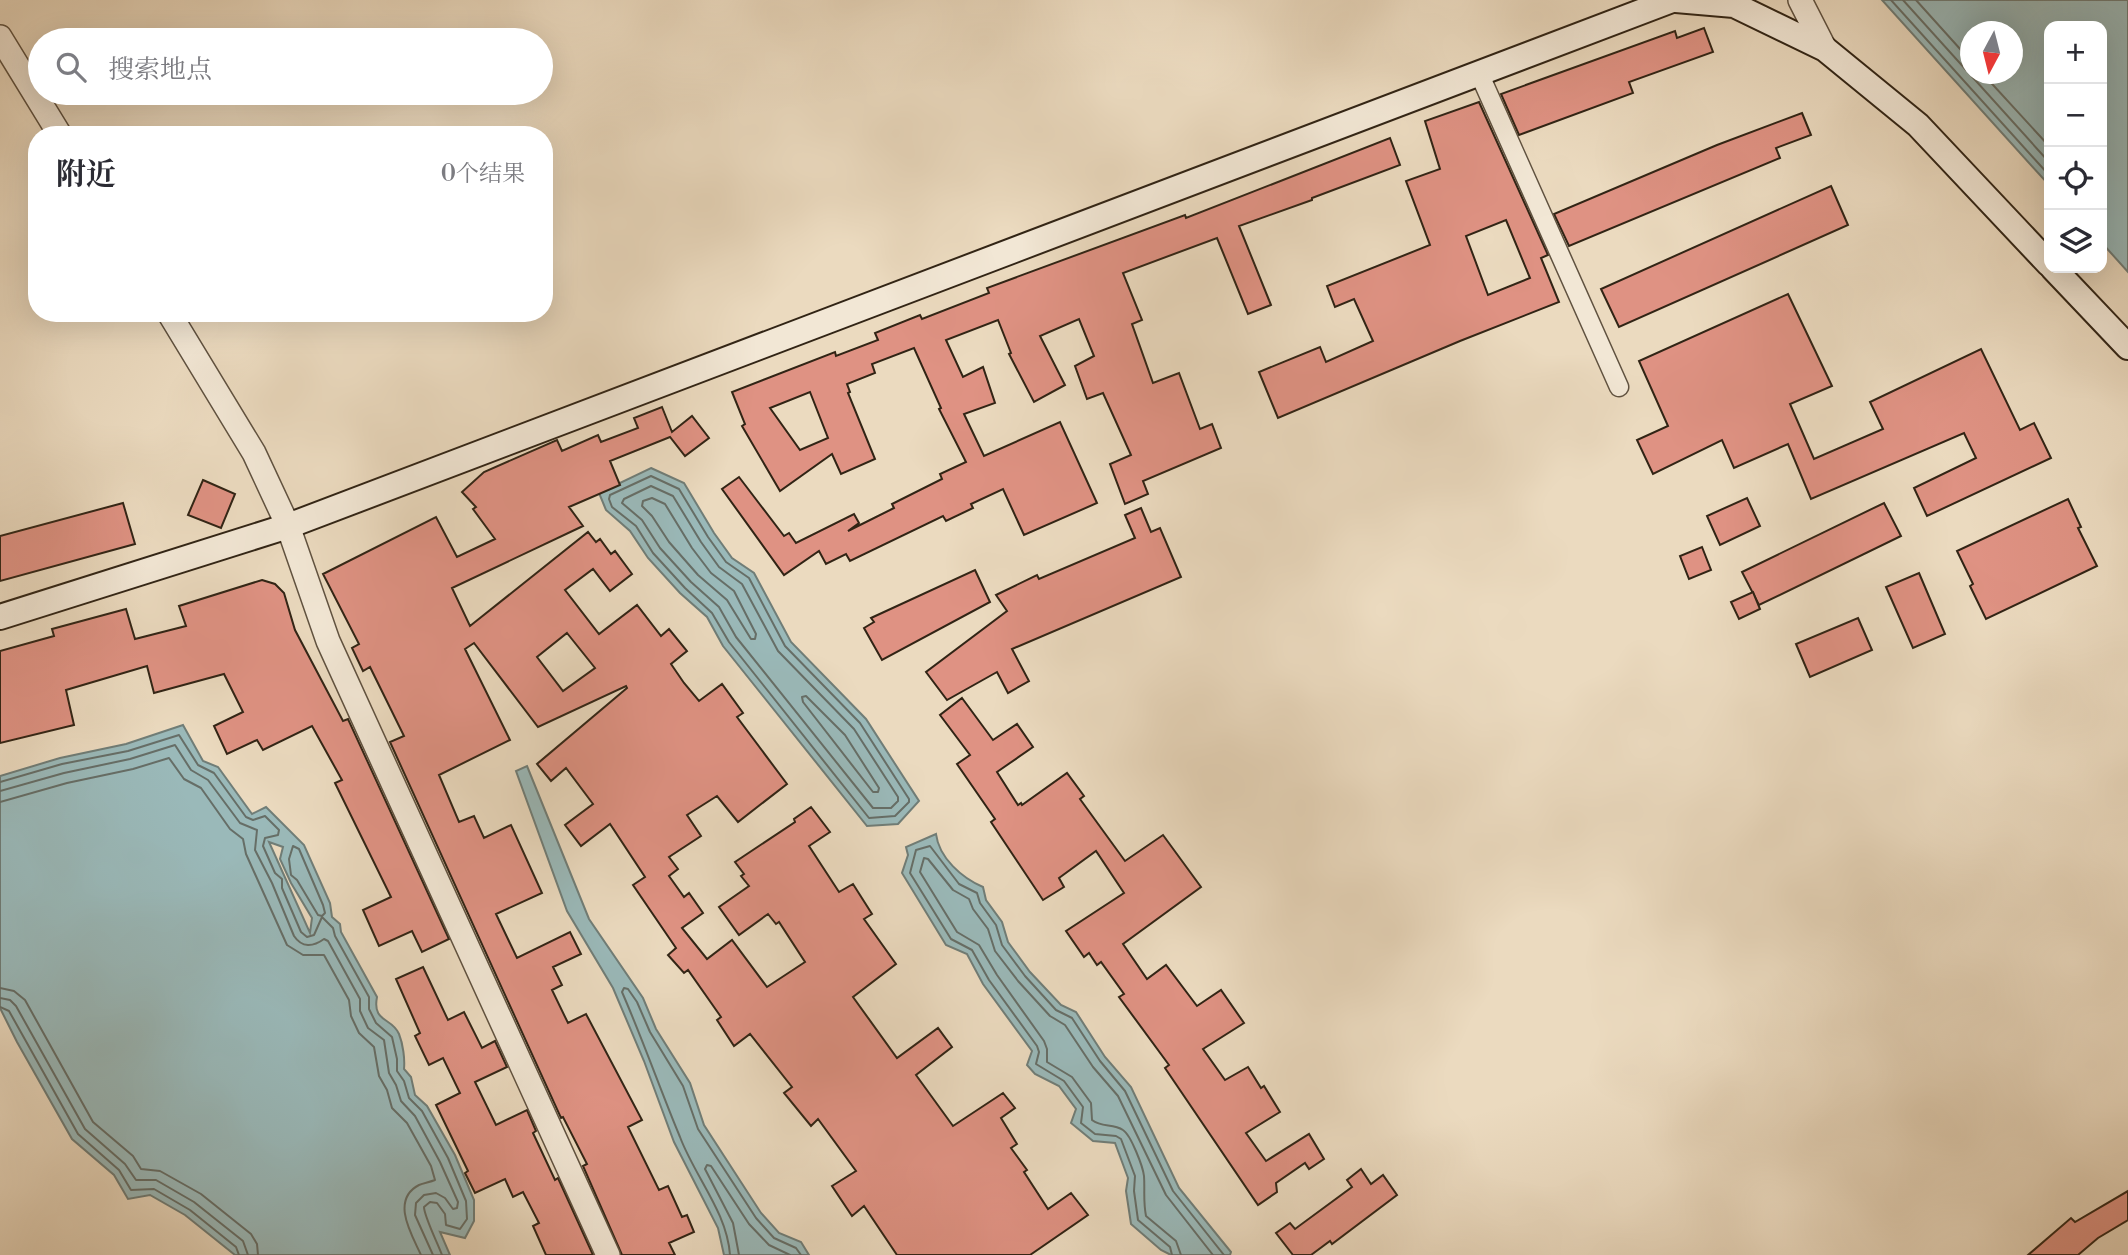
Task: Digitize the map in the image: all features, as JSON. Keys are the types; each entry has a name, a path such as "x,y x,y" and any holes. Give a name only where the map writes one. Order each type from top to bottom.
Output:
{"main road":[{"path":"0,617 288,526 1674,0 1734,5 1825,49 1918,125 2044,259"},
{"path":"2058,273 2128,347"}],"street":[{"path":"1800,0 1825,49"},
{"path":"0,37 28,83"},
{"path":"1479,73 1619,387"},
{"path":"42,105 54,126"},
{"path":"174,322 254,453 288,526 328,641 608,1255"}],"water":[{"path":"1882,0 2128,0 2128,272 2107,249 2107,21 2044,21 2044,179"},
{"path":"651,468 684,483 732,558 754,573 791,642 866,719 919,801 898,824 867,826 723,646 707,617 680,593 648,558 630,531 606,510 599,493"},
{"path":"183,725 203,761 218,767 252,814 266,807 304,845 330,903 332,917 340,924 341,932 377,997 377,1011 399,1034 404,1069 411,1077 415,1095 427,1106 455,1155 474,1200 474,1221 465,1238 440,1232 450,1255 235,1255 185,1215 150,1195 128,1199 114,1175 72,1139 0,1008 0,776 60,758 126,744","holes":["269,842 283,847 280,859 312,918 310,933"]},
{"path":"527,766 589,919 643,998 656,1029 690,1083 704,1125 761,1213 779,1233 801,1242 809,1255 724,1255 718,1228 674,1142 613,988 567,911 516,771"},
{"path":"936,834 942,851 953,866 983,887 986,900 1002,922 1008,942 1030,972 1061,1005 1076,1012 1105,1057 1131,1087 1179,1188 1231,1252 1230,1255 1171,1255 1161,1250 1131,1224 1126,1191 1128,1178 1115,1143 1093,1141 1071,1123 1076,1109 1059,1086 1035,1074 1027,1065 1032,1051 983,984 967,954 946,945 902,873 908,855 906,847"}],"building":[{"path":"1704,28 1713,52 1629,82 1633,93 1519,135 1501,94 1675,31 1677,38"},
{"path":"1479,102 1548,255 1541,258 1559,302 1278,418 1259,372 1320,347 1326,362 1373,341 1354,299 1335,307 1327,286 1430,245 1406,181 1440,169 1425,121","holes":["1506,220 1530,278 1488,295 1466,236"]},
{"path":"1802,113 1811,135 1776,148 1780,158 1569,246 1554,214 1717,145"},
{"path":"1390,138 1400,165 1239,226 1271,305 1248,314 1217,238 1123,273 1142,320 1132,324 1153,383 1179,373 1200,429 1212,424 1221,448 1143,481 1148,494 1125,504 1110,464 1131,455 1103,393 1087,399 1075,366 1094,356 1079,319 1040,336 1065,385 1034,402 1009,354 1011,353 998,320 946,340 963,377 983,367 995,403 964,414 984,456 1060,422 1097,503 1024,535 1003,489 971,504 973,508 946,521 943,516 850,561 846,554 826,564 819,551 784,575 722,489 739,477 784,536 789,533 796,543 854,514 859,523 848,531 894,508 892,504 942,479 940,474 966,462 939,409 941,408 914,348 872,364 875,373 847,384 848,393 875,459 841,474 832,454 780,491 742,426 745,424 732,392 835,352 836,356 878,340 875,333 920,315 922,319 989,293 987,288 1185,215 1186,218","holes":["810,392 828,438 800,450 770,408"]},
{"path":"1831,186 1848,225 1619,327 1601,289"},
{"path":"1788,294 1832,386 1790,404 1814,459 1883,429 1870,402 1981,349 2020,430 2034,423 2051,458 1927,516 1914,488 1976,458 1964,433 1811,499 1788,444 1734,468 1722,440 1653,474 1637,440 1668,426 1639,361"},
{"path":"662,407 672,432 692,416 709,438 685,456 670,437 610,461 620,485 569,507 583,526 452,588 470,626 588,532 596,542 600,539 611,554 615,551 632,574 610,591 593,569 565,590 599,634 637,605 661,636 669,629 687,651 671,664 684,683 699,701 722,684 743,713 737,717 787,784 738,822 717,796 687,815 701,836 669,857 678,869 669,876 684,897 689,893 703,913 682,928 707,959 732,940 767,987 805,962 779,922 776,924 768,914 739,935 719,907 749,886 735,862 795,822 794,819 811,807 830,832 809,846 839,892 853,884 872,914 864,919 896,964 853,997 897,1058 938,1028 952,1047 916,1075 953,1126 1003,1093 1015,1108 1001,1118 1017,1144 1011,1148 1027,1170 1024,1172 1048,1209 1071,1193 1088,1215 1030,1255 897,1255 864,1206 852,1216 832,1186 856,1171 818,1119 811,1126 784,1093 792,1087 750,1034 734,1046 717,1020 721,1017 688,970 684,973 668,955 676,948 633,885 645,877 610,824 581,846 565,825 593,804 566,768 551,781 537,764 627,688 626,686 538,727 474,643 465,649 510,740 439,775 459,822 474,816 484,838 511,825 542,893 496,914 517,958 570,932 581,954 553,967 562,985 552,990 568,1023 586,1014 642,1120 628,1127 659,1190 668,1186 682,1217 687,1215 694,1232 669,1243 675,1255 622,1255 583,1166 587,1164 563,1117 561,1118 390,742 404,736 370,667 363,671 352,648 359,644 323,574 436,517 457,557 495,539 473,509 476,507 462,492 484,472 557,440 562,451 598,435 601,442 638,428 634,418","holes":["567,633 595,668 563,691 537,657"]},
{"path":"203,480 235,494 221,528 188,515"},
{"path":"1747,498 1760,526 1720,545 1707,516"},
{"path":"2068,499 2081,527 2078,528 2097,566 1986,619 1957,551"},
{"path":"123,503 135,544 0,581 0,536"},
{"path":"1884,503 1901,536 1759,605 1742,572"},
{"path":"1141,508 1151,532 1160,528 1181,577 1012,649 1029,681 1008,693 997,672 947,700 926,672 1007,611 996,595 1037,575 1039,579 1135,538 1125,515"},
{"path":"1702,547 1711,570 1689,579 1680,556"},
{"path":"975,570 990,602 882,660 864,628 874,622 871,618"},
{"path":"1919,573 1945,634 1913,648 1886,587"},
{"path":"262,580 275,584 284,593 295,630 343,721 348,719 449,939 422,952 412,931 379,946 363,910 391,897 335,783 342,780 312,726 263,750 257,740 227,754 214,726 243,712 224,674 154,693 147,666 66,690 74,725 0,743 0,651 54,636 52,629 126,609 135,639 186,626 179,606"},
{"path":"1753,592 1760,609 1739,619 1731,602"},
{"path":"1858,618 1872,650 1810,677 1796,644"},
{"path":"962,698 993,740 1017,724 1033,747 997,772 1018,805 1022,805 1067,773 1084,796 1080,799 1125,861 1163,835 1201,887 1123,944 1147,979 1166,965 1197,1006 1221,990 1244,1023 1203,1049 1225,1080 1248,1067 1280,1112 1246,1133 1266,1161 1309,1134 1324,1159 1309,1169 1305,1163 1276,1183 1277,1192 1258,1205 1165,1068 1169,1065 1119,997 1124,994 1101,962 1097,965 1089,953 1084,957 1066,931 1124,893 1096,851 1059,878 1064,887 1043,900 991,822 995,819 957,764 970,755 940,715"},
{"path":"423,967 448,1020 464,1012 482,1048 495,1041 507,1067 475,1082 496,1125 527,1110 536,1131 533,1133 555,1180 558,1178 593,1255 546,1255 533,1226 539,1223 523,1192 513,1197 505,1179 475,1193 465,1173 468,1171 436,1105 460,1093 443,1058 429,1065 415,1036 420,1033 396,979"},
{"path":"1361,1169 1371,1184 1383,1175 1397,1195 1332,1244 1330,1241 1311,1255 1293,1255 1276,1233 1290,1223 1295,1229 1352,1187 1347,1180"},
{"path":"2128,1191 2128,1220 2098,1238 2078,1255 2028,1255 2071,1218 2075,1222"}]}
